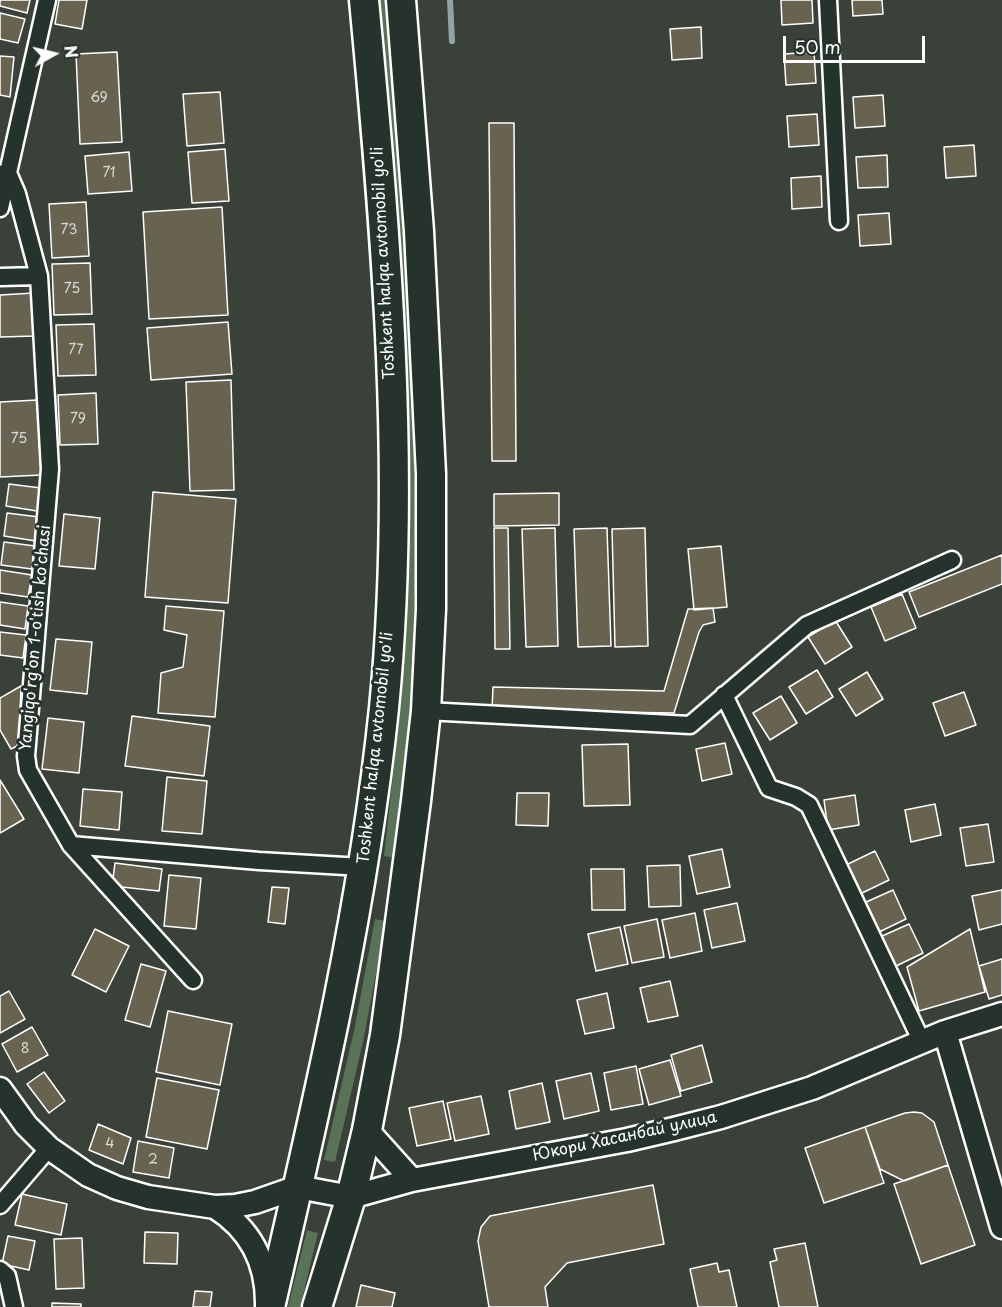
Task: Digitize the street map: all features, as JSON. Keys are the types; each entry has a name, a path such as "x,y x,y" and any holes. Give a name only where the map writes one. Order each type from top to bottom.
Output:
{"highway":[{"name":"Toshkent halqa avtomobil yo'li","path":"268,1307 330,1045 361,877 384,708 391,608 393,484 390,351 384,236 364,0"},
{"path":"318,1307 351,1197 367,1130 385,1035 426,711 431,609 431,474 419,231 401,0"},
{"path":"361,877 404,892"}],"street":[{"path":"0,208 4,173 47,0"},
{"path":"828,0 839,221"},
{"name":"Yangiqo'rg'on 1-o'tish ko'chasi","path":"4,173 17,194 39,276 50,469 26,756 28,770 71,845 193,980"},
{"path":"0,277 39,276"},
{"path":"426,711 690,725 807,625 952,560"},
{"path":"724,695 769,788 796,797 809,805 922,1042"},
{"path":"71,845 258,861 361,877"},
{"name":"Юкори Хасанбай улица","path":"351,1197 412,1180 627,1140 721,1117 812,1088 945,1032 1002,1014"},
{"path":"945,1032 1002,1227"},
{"path":"0,1089 26,1125 49,1148 81,1171 117,1188 163,1200 215,1207 255,1202 298,1187 351,1197"},
{"path":"367,1130 412,1180"},
{"path":"0,1205 49,1148"},
{"path":"215,1207 240,1226 256,1250 266,1281 268,1307"},
{"path":"0,1270 7,1276 14,1307"}],"green space":[{"path":"377,0 390,0 418,425 417,587 413,694 395,858 384,856 402,694 406,586 395,208"},
{"path":"375,919 386,921 363,1042 335,1162 324,1160 354,1031"},
{"path":"307,1230 318,1233 301,1303 300,1307 288,1307"}],"building":[{"path":"0,0 30,0 27,13 0,6"},
{"path":"59,0 87,0 82,29 55,24"},
{"path":"781,0 812,0 813,23 782,25"},
{"path":"852,0 882,0 883,14 853,16"},
{"path":"0,13 25,19 18,43 0,39"},
{"path":"701,27 702,58 672,60 670,29"},
{"path":"117,52 122,142 80,144 76,54"},
{"path":"814,52 816,83 786,85 784,54"},
{"path":"0,56 14,57 10,97 0,95"},
{"path":"220,92 224,143 187,146 183,94"},
{"path":"883,95 885,126 855,128 853,97"},
{"path":"817,114 819,145 789,147 787,116"},
{"path":"489,123 514,123 516,461 492,461"},
{"path":"974,145 976,176 946,178 944,147"},
{"path":"225,149 229,201 192,203 188,152"},
{"path":"129,152 132,191 88,194 85,156"},
{"path":"887,155 888,187 858,188 856,157"},
{"path":"821,176 822,207 792,209 791,178"},
{"path":"86,202 89,256 52,258 49,204"},
{"path":"222,207 228,315 149,319 143,212"},
{"path":"889,213 891,244 860,246 858,215"},
{"path":"90,263 92,314 54,315 52,264"},
{"path":"34,293 35,336 0,337 0,295"},
{"path":"228,322 232,374 151,380 147,328"},
{"path":"94,324 96,375 58,376 56,325"},
{"path":"231,380 234,490 190,491 186,382"},
{"path":"96,393 98,444 60,445 58,395"},
{"path":"37,400 41,475 0,477 0,402"},
{"path":"9,484 41,488 37,511 6,506"},
{"path":"153,492 236,499 228,603 145,597"},
{"path":"559,493 559,525 494,526 494,494"},
{"path":"7,513 39,517 36,541 4,536"},
{"path":"64,514 100,518 95,569 59,566"},
{"path":"494,528 508,528 510,649 495,649"},
{"path":"555,528 558,646 526,647 522,529"},
{"path":"607,528 611,646 578,647 574,529"},
{"path":"645,528 648,646 615,647 612,529"},
{"path":"4,542 35,546 32,569 1,565"},
{"path":"721,546 727,607 694,610 688,549"},
{"path":"1002,555 1002,584 919,617 909,592"},
{"path":"0,570 32,575 28,597 0,593"},
{"path":"902,594 916,628 885,641 871,607"},
{"path":"0,602 28,606 25,629 0,625"},
{"path":"166,606 224,611 215,717 158,713 161,673 183,667 187,635 164,630"},
{"path":"713,608 715,622 703,625 699,632 674,713 492,710 493,687 664,691 688,609"},
{"path":"835,620 852,647 825,664 808,637"},
{"path":"0,632 26,635 23,658 0,655"},
{"path":"56,639 92,642 87,694 50,690"},
{"path":"817,670 833,697 806,714 789,687"},
{"path":"867,672 883,699 856,716 839,689"},
{"path":"21,686 19,745 11,749 0,730 0,698"},
{"path":"964,692 976,725 945,736 933,703"},
{"path":"781,696 797,723 770,740 753,713"},
{"path":"132,716 210,726 204,776 125,766"},
{"path":"48,718 84,722 79,773 42,769"},
{"path":"725,743 732,774 702,781 696,749"},
{"path":"628,744 630,805 584,806 582,745"},
{"path":"167,777 207,781 202,834 162,831"},
{"path":"0,780 24,819 0,833"},
{"path":"83,789 122,792 119,830 80,826"},
{"path":"517,793 549,793 548,826 516,825"},
{"path":"855,795 859,825 828,830 824,800"},
{"path":"935,804 941,835 911,842 905,810"},
{"path":"988,824 994,862 966,866 960,828"},
{"path":"722,849 730,887 697,894 689,856"},
{"path":"875,851 889,880 860,894 846,865"},
{"path":"115,863 162,869 159,891 112,886"},
{"path":"680,865 681,906 649,907 647,866"},
{"path":"591,869 624,869 625,910 592,910"},
{"path":"169,875 201,878 196,929 164,926"},
{"path":"272,887 289,888 285,924 268,922"},
{"path":"893,890 906,919 877,933 864,903"},
{"path":"1002,890 1002,924 979,930 972,896"},
{"path":"737,903 745,941 712,948 704,910"},
{"path":"695,913 702,951 670,958 662,920"},
{"path":"657,919 664,957 632,963 624,926"},
{"path":"909,924 923,953 894,967 880,937"},
{"path":"620,927 628,964 596,971 588,934"},
{"path":"95,929 129,946 106,992 72,975"},
{"path":"970,929 985,992 919,1011 907,967"},
{"path":"1002,959 1002,995 989,999 979,966"},
{"path":"141,964 166,971 150,1027 125,1020"},
{"path":"670,981 678,1016 648,1022 640,988"},
{"path":"9,991 25,1019 0,1033 0,996"},
{"path":"607,993 614,1028 585,1034 577,1000"},
{"path":"168,1011 232,1024 220,1085 156,1072"},
{"path":"32,1027 48,1055 17,1072 2,1044"},
{"path":"702,1045 712,1082 681,1091 671,1055"},
{"path":"670,1060 681,1096 649,1105 639,1069"},
{"path":"636,1066 643,1104 611,1110 604,1073"},
{"path":"44,1072 65,1101 49,1113 27,1084"},
{"path":"591,1073 599,1111 564,1119 556,1081"},
{"path":"157,1078 219,1090 207,1149 146,1137"},
{"path":"542,1083 550,1122 516,1129 509,1091"},
{"path":"481,1096 489,1134 455,1141 447,1103"},
{"path":"443,1101 451,1139 417,1146 409,1108"},
{"path":"914,1112 922,1113 934,1122 948,1165 904,1181 880,1169 865,1127"},
{"path":"98,1124 131,1138 123,1164 89,1150"},
{"path":"865,1127 884,1183 824,1203 805,1148"},
{"path":"138,1141 174,1148 169,1178 133,1172"},
{"path":"948,1165 975,1245 921,1264 894,1184"},
{"path":"653,1185 664,1244 567,1263 545,1287 548,1307 489,1307 478,1241 481,1227 490,1216"},
{"path":"22,1194 67,1204 61,1235 15,1225"},
{"path":"145,1232 178,1233 177,1264 144,1263"},
{"path":"8,1236 35,1241 29,1270 2,1264"},
{"path":"82,1238 84,1288 56,1289 54,1239"},
{"path":"805,1243 818,1307 779,1307 770,1262 777,1260 774,1249"},
{"path":"717,1263 719,1272 729,1270 737,1307 698,1307 690,1269"},
{"path":"361,1285 395,1293 392,1307 356,1307"},
{"path":"195,1291 212,1292 210,1307 193,1307"},
{"path":"52,1303 81,1304 81,1307 52,1307"}],"waterway":[{"path":"450,0 452,41"}]}
